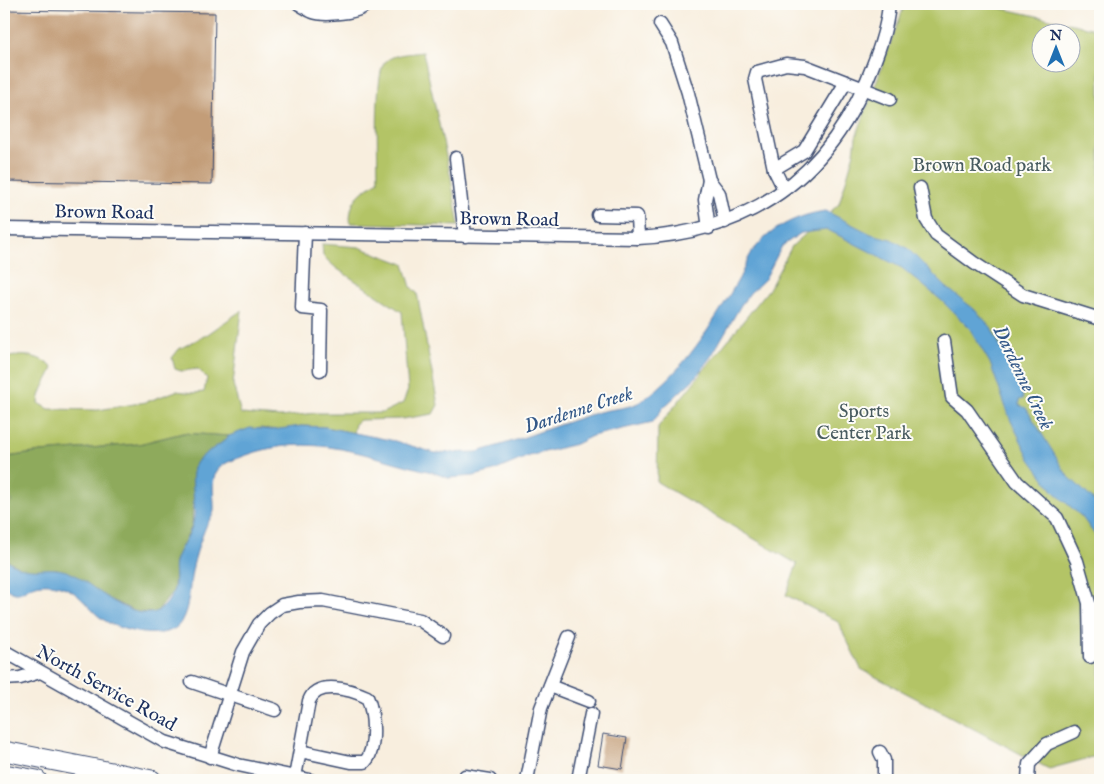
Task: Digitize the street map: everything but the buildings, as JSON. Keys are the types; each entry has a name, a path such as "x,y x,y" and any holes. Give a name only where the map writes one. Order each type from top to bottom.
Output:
{"highway":[{"path":"4,751 152,780"},
{"path":"4,774 37,780"}],"street":[{"path":"298,4 312,12 324,14 360,10 366,4"},
{"name":"Brown Road","path":"4,229 638,238 687,234 748,213 799,179 834,139 863,89 885,28 889,4"},
{"path":"660,24 672,43 688,93 709,180 719,193 725,222"},
{"path":"784,190 774,169 755,79 757,72 786,64 805,66 890,99"},
{"path":"774,169 804,151 846,82"},
{"path":"456,158 466,236"},
{"path":"709,180 705,200 709,228"},
{"path":"920,188 926,219 936,234 974,263 1023,295 1100,320"},
{"path":"598,215 637,216 638,238"},
{"path":"305,233 302,308 320,310 320,370"},
{"path":"944,341 952,397 968,410 1017,482 1057,518 1077,561 1089,603 1090,657"},
{"path":"210,757 250,637 270,613 282,606 299,602 323,601 420,620 443,636"},
{"path":"527,780 540,708 569,637"},
{"name":"North Service Road","path":"4,651 165,742 210,757 310,780"},
{"path":"4,679 20,678 40,672"},
{"path":"192,682 275,710"},
{"path":"550,686 590,708 578,780"},
{"path":"295,777 309,700 316,691 328,688 367,697 371,706 373,724 370,753 365,762 351,762 300,751"},
{"path":"1028,780 1030,764 1047,744 1074,732"},
{"path":"880,752 884,760 884,780"},
{"path":"465,776 490,780"}],"green space":[{"name":"Sports Center Park","path":"905,4 982,4 1064,22 1032,22 1032,72 1082,72 1082,26 1100,30 1100,755 1049,769 861,669 838,622 786,595 797,564 657,482 658,427 769,289 792,246 839,204 854,153 856,137"},
{"path":"423,52 451,178 459,226 350,223 354,202 361,193 378,181 378,99 382,69 385,62 393,57"},
{"path":"322,244 359,247 404,264 411,287 417,293 438,405 433,414 402,419 360,420 355,424 353,433 325,427 301,426 280,430 260,428 229,436 183,433 139,444 41,452 7,457 4,461 4,358 30,356 42,360 53,368 39,403 49,409 98,410 146,402 176,391 204,392 207,378 198,369 181,371 175,369 172,358 179,349 208,334 242,310 233,384 241,414 280,417 316,413 382,413 403,403 408,390 402,312 336,268 323,256"},
{"path":"183,433 229,436 223,444 203,457 194,486 192,526 175,561 174,590 159,610 153,613 136,612 101,595 67,572 57,569 24,570 4,558 4,508 12,502 4,482 4,461 7,457 41,452 139,444"},
{"path":"4,482 12,503 5,508 4,508"}],"water":[{"path":"826,211 871,234 891,239 907,248 946,287 974,309 991,327 1022,392 1023,399 1019,400 1019,405 1026,408 1067,475 1100,506 1100,542 1082,517 1054,492 1030,459 1010,419 990,363 970,329 941,300 902,268 828,230 801,233 782,246 765,279 750,293 741,305 712,355 696,377 663,408 653,422 592,436 576,444 529,456 494,471 474,476 448,478 362,453 316,446 293,445 269,449 230,461 218,469 215,474 213,486 214,511 196,553 184,616 175,628 166,632 144,633 111,624 100,617 73,592 59,586 38,585 19,593 4,587 4,558 22,568 56,569 75,575 127,609 141,613 154,612 165,605 174,589 175,562 193,524 193,470 195,465 198,460 229,436 250,428 272,430 301,426 325,427 395,441 435,453 477,452 599,412 638,403 658,388 696,346 739,278 751,254 764,239 789,222 807,215"}],"railway":[{"path":"1071,4 1100,10"}],"park label":[{"name":"Brown Road park","path":"982,164"}],"water label":[{"name":"Dardenne Creek","path":"1024,377"},
{"name":"Dardenne Creek","path":"578,409"}]}
